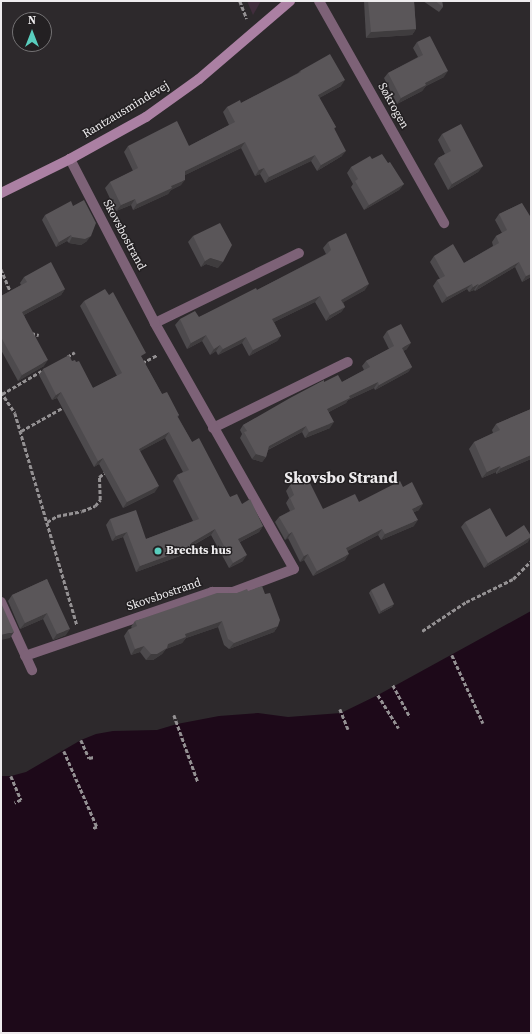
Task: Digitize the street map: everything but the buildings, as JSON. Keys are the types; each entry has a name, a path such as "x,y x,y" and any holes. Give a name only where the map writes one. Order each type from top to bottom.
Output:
{"street":[{"name":"Rantzausmindevej","path":"1,193 70,159 158,108 199,80 290,1"},
{"name":"Søkrogen","path":"319,1 444,223"},
{"name":"Skovsbostrand","path":"25,656 212,592 233,592 294,569 169,348 70,159"},
{"path":"156,323 299,253"},
{"path":"213,428 348,362"},
{"path":"1,602 32,670"}],"path":[{"path":"240,1 253,33"},
{"path":"1,269 14,299"},
{"path":"6,296 12,293"},
{"path":"29,330 32,334 39,335"},
{"path":"137,366 169,348"},
{"path":"62,360 75,352"},
{"path":"48,368 1,393 15,413 80,637"},
{"path":"20,431 66,406"},
{"path":"47,522 58,516 82,512 95,506 100,500 99,477 111,469"},
{"path":"422,631 466,602 513,579 531,561"},
{"path":"452,655 483,723"},
{"path":"392,685 410,717"},
{"path":"378,695 399,728"},
{"path":"340,709 348,729"},
{"path":"174,715 198,782"},
{"path":"81,740 89,758 94,756"},
{"path":"64,750 97,827 92,829"},
{"path":"11,776 21,800 15,803"}],"shaded area":[{"path":"247,1 261,1 253,15"},
{"path":"531,611 531,1033 1,1033 1,776 11,776 26,772 81,740 96,734 113,731 157,730 177,724 219,716 258,713 288,717 341,713 378,695"}],"place":[{"name":"Brechts hus","path":"158,551"}],"district":[{"name":"Skovsbo Strand","path":"341,477"}]}
